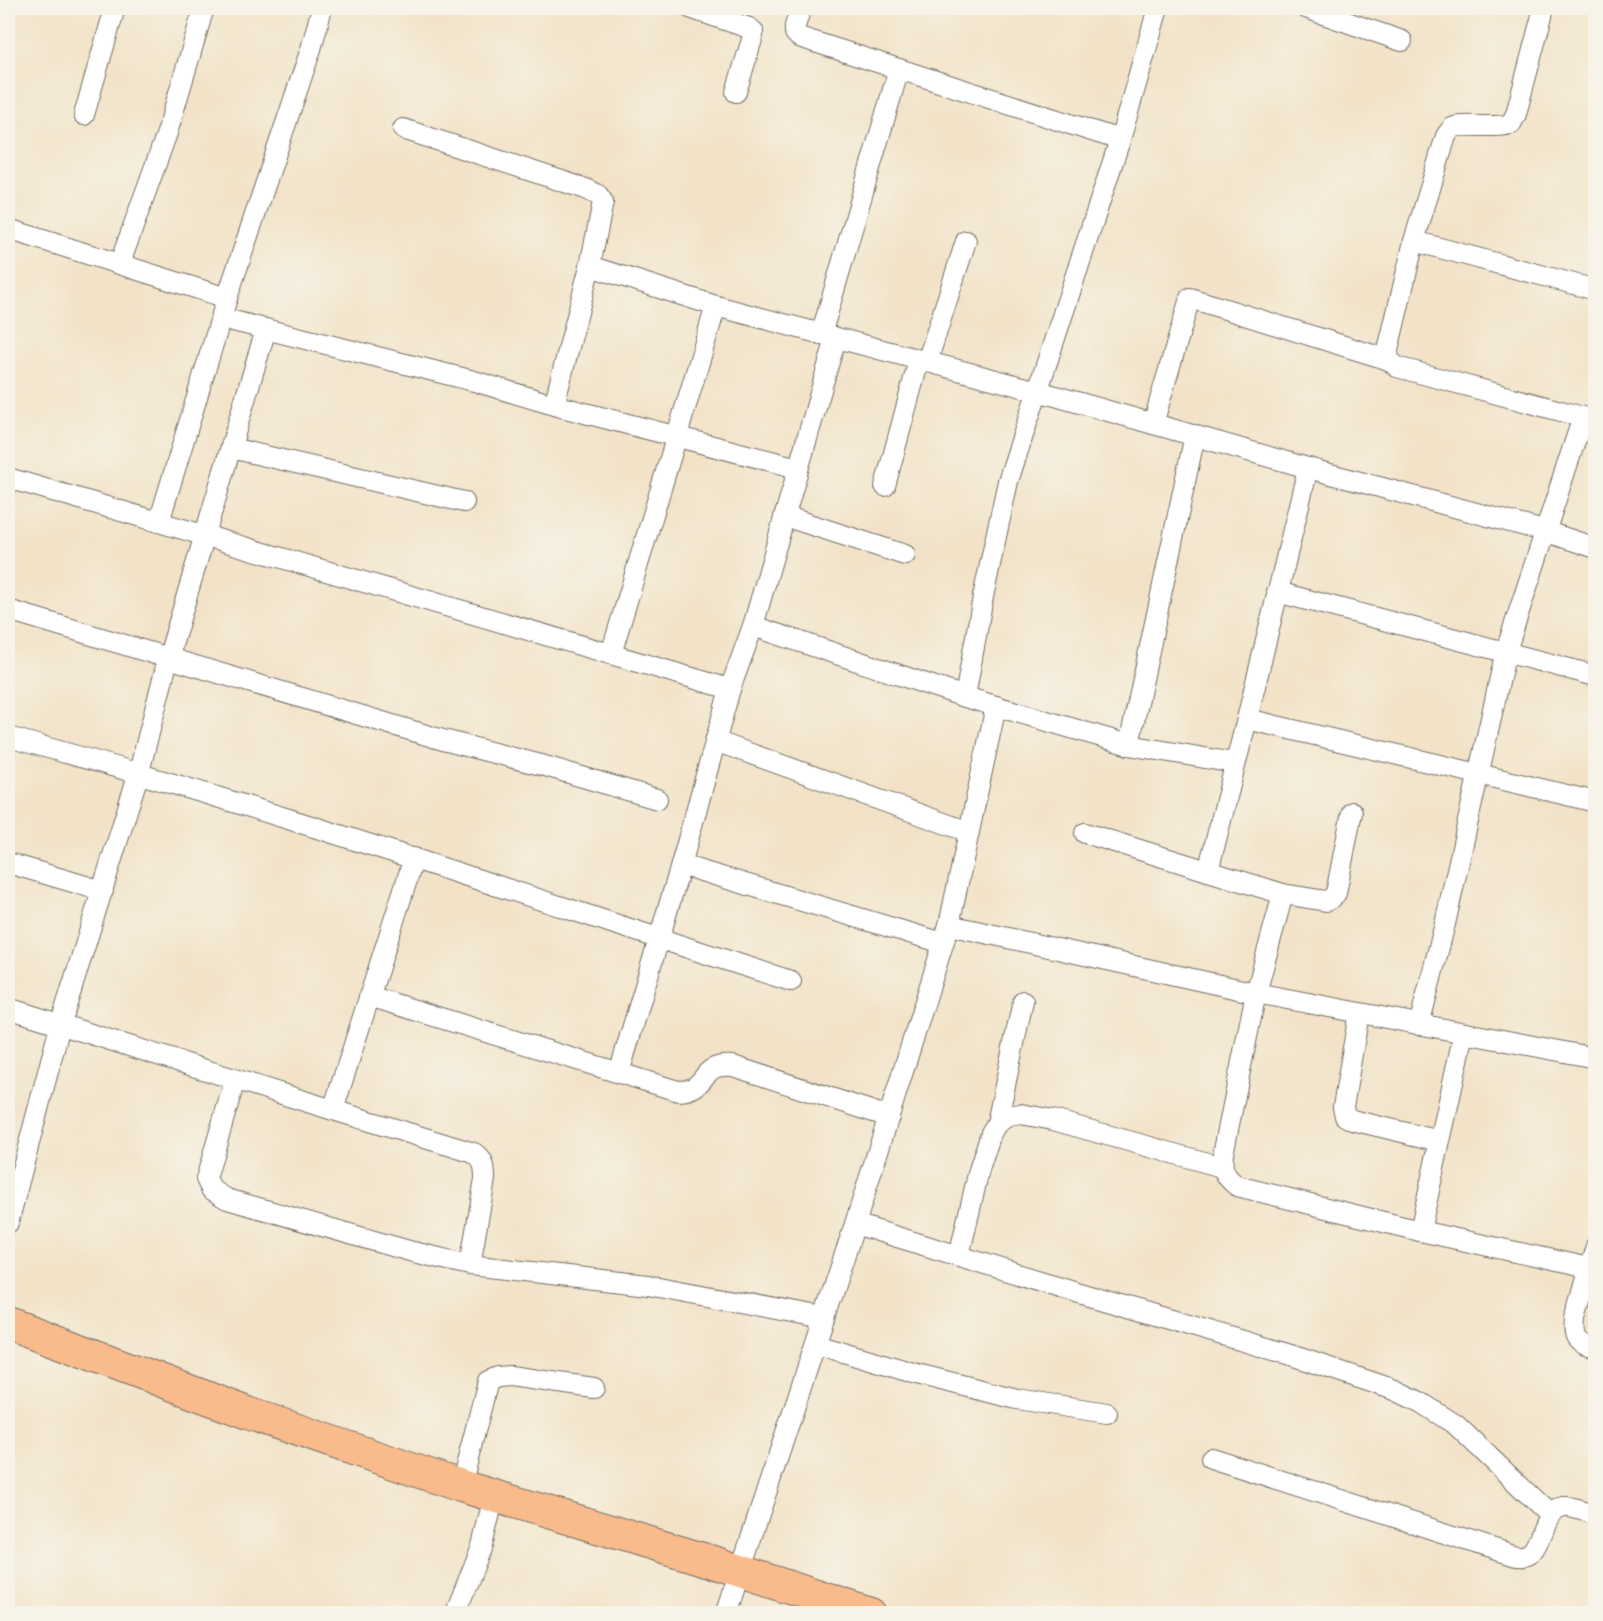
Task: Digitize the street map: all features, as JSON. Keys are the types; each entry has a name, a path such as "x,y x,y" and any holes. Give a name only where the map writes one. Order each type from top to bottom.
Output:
{"main road":[{"path":"8,1323 248,1413 461,1486 741,1571 871,1614"}],"street":[{"path":"84,115 115,8"},
{"path":"120,263 167,133 204,8"},
{"path":"159,522 227,298 312,49 322,8"},
{"path":"690,8 749,28 753,32 736,92"},
{"path":"801,8 795,26 795,33 799,37 1119,140"},
{"path":"965,697 983,597 1008,482 1119,140 1158,8"},
{"path":"1306,8 1402,41"},
{"path":"1389,360 1388,350 1414,241 1446,136 1452,128 1461,126 1500,127 1511,124 1516,114 1544,8"},
{"path":"619,1073 681,865 730,689 753,626 798,468 829,336 899,69"},
{"path":"403,129 598,195 603,202 590,266 554,405"},
{"path":"8,229 227,298"},
{"path":"885,486 922,361 966,241"},
{"path":"1414,241 1596,290"},
{"path":"590,266 716,306 1038,391 1308,468 1544,531 1596,548"},
{"path":"1153,424 1190,297 1389,360 1396,367 1589,419 1544,531 1506,651 1445,924 1419,1025"},
{"path":"611,654 716,306"},
{"path":"221,318 474,381 676,438 798,468"},
{"path":"8,1223 60,1026 139,772 168,660 266,329"},
{"path":"1129,745 1195,435"},
{"path":"231,448 464,502"},
{"path":"1208,872 1308,468"},
{"path":"8,478 730,689"},
{"path":"784,516 905,555"},
{"path":"1277,592 1596,676"},
{"path":"8,610 168,660 657,799"},
{"path":"753,626 965,697 1129,745 1234,763"},
{"path":"726,1614 855,1224 946,934 996,706"},
{"path":"1247,719 1596,802"},
{"path":"8,737 139,772 414,858 791,981"},
{"path":"715,741 969,832"},
{"path":"1085,833 1283,894 1326,901 1336,893 1352,812"},
{"path":"333,1110 414,858"},
{"path":"8,863 103,891"},
{"path":"681,865 946,934 1596,1058"},
{"path":"1283,894 1256,993 1222,1167 1228,1180 1237,1186 1420,1231 1590,1268"},
{"path":"369,996 678,1091 696,1088 707,1072 714,1067 733,1066 889,1117"},
{"path":"959,1256 980,1170 991,1133 997,1123 1023,1001"},
{"path":"8,1008 474,1153 481,1158 484,1179 470,1265"},
{"path":"1359,1013 1344,1098 1345,1116 1352,1120 1440,1141"},
{"path":"1420,1231 1464,1033"},
{"path":"235,1080 207,1171 207,1184 217,1194 414,1252 470,1265 648,1285 824,1318"},
{"path":"997,1123 1008,1116 1021,1114 1053,1120 1222,1167"},
{"path":"855,1224 1291,1355 1395,1390 1420,1402 1456,1425 1550,1515"},
{"path":"1596,1246 1574,1329 1576,1338 1582,1344 1596,1348"},
{"path":"816,1344 989,1393 1107,1413"},
{"path":"461,1486 488,1381 510,1376 594,1388"},
{"path":"1211,1458 1516,1556 1523,1557 1530,1554 1550,1515 1555,1510 1563,1507 1572,1508 1596,1515"},
{"path":"456,1614 482,1546 494,1496"}]}
